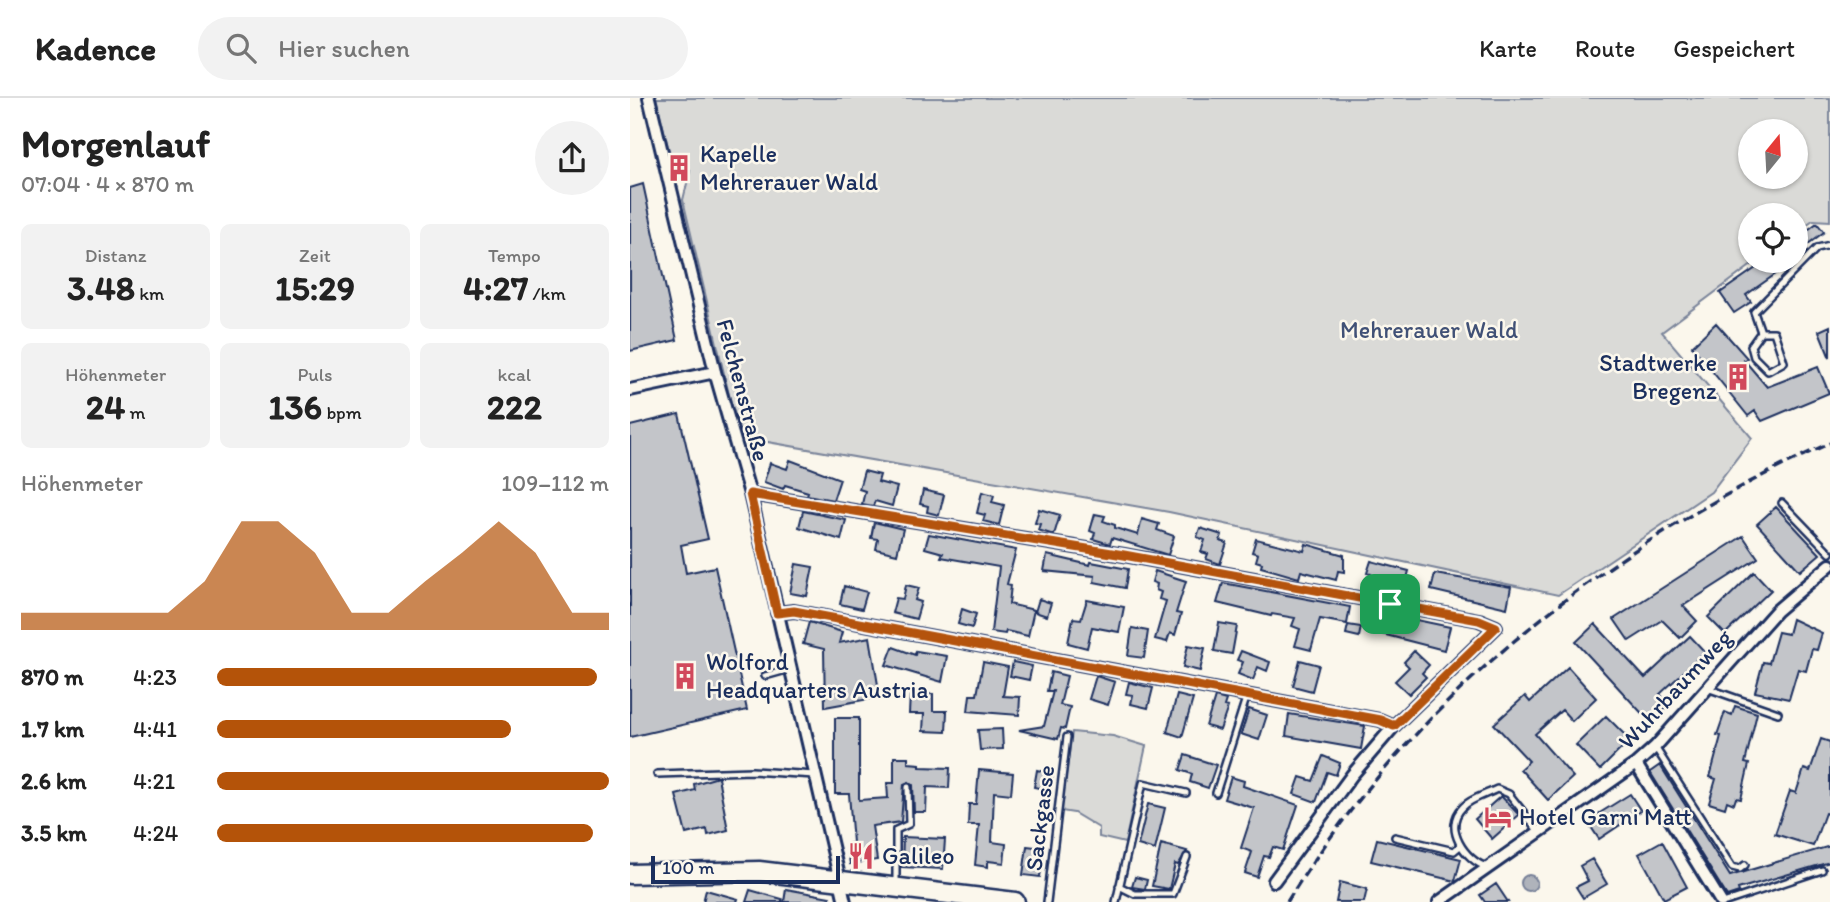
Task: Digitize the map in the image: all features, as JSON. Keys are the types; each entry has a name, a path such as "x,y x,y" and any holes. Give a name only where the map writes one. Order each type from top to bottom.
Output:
{"main road":[{"path":"630,874 733,870 839,879 1015,902"}],"street":[{"name":"Felchenstraße","path":"649,98 715,372 750,494 845,902"},
{"path":"630,390 715,372"},
{"path":"750,494 1124,555 1479,620 1496,627 1394,726 1352,775 1274,881"},
{"name":"Wuhrbaumweg","path":"1439,902 1636,764 1656,747 1776,611 1830,565"},
{"path":"777,613 794,611 1380,720 1394,726"},
{"path":"1636,764 1723,902"}],"lane":[{"path":"1761,332 1754,312 1817,248 1830,246"},
{"path":"1761,332 1774,332 1784,362 1768,371 1754,357 1751,346 1761,332"},
{"path":"1782,503 1830,552"},
{"path":"765,676 790,669"},
{"path":"1707,688 1778,713"},
{"path":"1216,793 1247,695"},
{"name":"Sackgasse","path":"1047,902 1067,737"},
{"path":"1656,747 1732,867 1740,870 1745,865"},
{"path":"657,774 752,771 816,775"},
{"path":"1116,902 1143,783 1186,793"},
{"path":"896,886 896,830 909,824 908,787"},
{"path":"1487,867 1474,863 1460,846 1457,818 1463,806 1497,789 1509,794 1539,832"},
{"path":"1395,837 1454,851 1460,846"},
{"path":"1119,886 1135,894 1173,894 1187,857"},
{"path":"1723,902 1822,870"}],"green space":[{"name":"Mehrerauer Wald","path":"656,98 1830,98 1830,221 1813,220 1808,224 1808,203 1738,203 1738,273 1741,273 1662,332 1752,438 1711,492 1558,595 1169,512 739,437 683,200 690,171 675,167"},
{"path":"1072,732 1113,736 1146,746 1125,843 1099,837 1099,828 1074,813 1061,811"}],"shaded area":[{"path":"1529,875 1535,877 1535,889 1529,891 1523,889 1521,883 1523,877"}],"building":[{"path":"643,184 677,340 630,351 630,188"},
{"path":"1817,223 1824,232 1808,244 1808,230"},
{"path":"1749,273 1777,273 1746,295 1751,302 1734,313 1720,293"},
{"name":"Stadtwerke Bregenz","path":"1716,323 1747,358 1744,360 1767,387 1818,367 1829,393 1762,421 1755,411 1748,416 1692,346"},
{"path":"1830,326 1830,358 1819,331"},
{"path":"679,414 708,539 681,545 686,573 715,567 747,710 630,737 630,426"},
{"path":"790,460 840,479 833,500 807,495 808,492 785,485 783,489 764,482 770,463 787,469"},
{"path":"864,471 880,475 878,482 897,487 892,506 875,501 873,506 862,504 865,491 859,489"},
{"path":"923,490 944,495 939,515 927,512 928,506 920,504"},
{"path":"982,492 994,495 992,502 1004,505 999,525 983,521 985,515 977,513"},
{"path":"1776,507 1820,554 1800,571 1757,524"},
{"path":"1039,509 1060,515 1054,535 1038,530 1040,524 1035,523"},
{"path":"803,511 846,520 841,540 799,527"},
{"path":"1095,514 1105,516 1103,521 1115,525 1115,528 1138,535 1142,519 1159,524 1157,530 1174,536 1168,555 1112,538 1110,544 1093,539 1095,533 1090,531"},
{"path":"874,522 903,529 897,554 876,549 878,539 871,538"},
{"path":"1200,528 1222,535 1220,541 1227,543 1220,564 1206,559 1208,554 1201,552 1205,540 1197,537"},
{"path":"929,534 1016,550 1007,584 1011,585 1009,604 1034,610 1028,636 1006,631 1005,634 991,632 999,567 941,557 943,553 925,548"},
{"path":"1743,536 1758,558 1683,606 1697,621 1680,638 1662,620 1629,641 1614,619"},
{"path":"1256,539 1304,551 1306,544 1344,555 1344,572 1338,571 1336,580 1301,571 1299,578 1261,567 1262,563 1256,561 1258,554 1252,552"},
{"path":"1047,555 1090,565 1091,562 1128,569 1125,588 1094,582 1095,576 1044,571"},
{"path":"1371,561 1409,571 1402,596 1372,587 1374,583 1369,581 1371,574 1367,573"},
{"path":"796,564 813,567 807,596 790,593"},
{"path":"1155,571 1186,581 1176,613 1181,614 1175,635 1170,633 1167,642 1155,639 1166,601 1159,599 1161,592 1156,590 1157,584 1152,582"},
{"path":"1754,572 1771,590 1725,634 1708,617"},
{"path":"1435,574 1511,587 1507,608 1431,590"},
{"path":"1223,583 1350,607 1347,624 1320,619 1311,650 1295,646 1300,629 1292,626 1295,618 1271,616 1217,603"},
{"path":"906,585 919,588 915,600 921,602 916,619 892,613 896,598 903,599"},
{"path":"844,586 867,592 862,609 840,604"},
{"path":"1039,599 1051,603 1047,616 1035,612"},
{"path":"1087,600 1124,607 1119,632 1092,627 1087,648 1068,643 1073,618 1081,619"},
{"path":"962,609 976,614 972,628 958,624"},
{"path":"1383,613 1450,627 1444,650 1378,633"},
{"path":"1792,619 1822,633 1817,650 1812,649 1806,671 1798,669 1789,699 1755,692 1763,662 1769,663 1778,632 1788,634"},
{"path":"809,622 842,632 839,643 870,637 880,697 825,707 824,649 803,644"},
{"path":"1219,623 1237,626 1232,654 1214,651"},
{"path":"1595,624 1645,678 1690,636 1705,652 1660,694 1669,705 1650,722 1576,642"},
{"path":"1348,625 1361,627 1359,637 1346,634"},
{"path":"1132,628 1148,631 1144,658 1128,656"},
{"path":"1188,645 1205,648 1200,671 1183,667"},
{"path":"893,647 915,655 916,651 947,656 942,682 886,665"},
{"path":"1241,651 1270,662 1267,671 1258,667 1253,680 1238,674 1243,662 1237,660"},
{"path":"1414,651 1429,665 1422,673 1426,677 1409,694 1395,681 1409,667 1404,662"},
{"path":"1300,660 1319,665 1312,691 1293,686"},
{"path":"983,662 1008,667 1003,696 1020,697 1019,715 968,711 970,695 977,695"},
{"path":"1013,662 1032,666 1029,680 1010,676"},
{"path":"1568,667 1596,698 1572,721 1562,710 1535,734 1573,777 1548,800 1520,769 1529,761 1494,724 1525,696 1530,702"},
{"path":"1051,672 1067,676 1060,705 1070,707 1065,729 1061,728 1058,739 1019,730 1044,726 1053,691 1047,691"},
{"path":"1096,676 1115,682 1108,705 1089,699"},
{"path":"1129,682 1153,688 1148,708 1131,704 1133,695 1126,694"},
{"path":"910,694 933,694 933,711 947,711 946,732 923,731 924,714 909,714"},
{"path":"1177,695 1193,699 1182,737 1167,732"},
{"path":"1215,697 1226,700 1224,706 1228,707 1220,730 1206,726"},
{"path":"1735,706 1757,713 1745,763 1749,764 1741,799 1736,798 1734,804 1727,801 1725,808 1709,803 1716,779 1710,777 1721,736 1717,735 1725,712 1732,715"},
{"path":"1249,709 1267,715 1259,740 1241,734"},
{"path":"1289,714 1365,726 1361,749 1286,736"},
{"path":"1606,716 1630,740 1600,770 1576,745"},
{"path":"835,718 859,718 859,800 888,798 887,783 894,783 894,757 908,757 908,763 920,764 920,767 950,768 949,788 927,787 926,812 914,812 913,785 909,782 904,784 901,822 872,826 877,860 850,864 847,844 853,843 849,794 835,794"},
{"path":"1002,729 1003,749 980,750 978,730"},
{"path":"1821,739 1830,742 1830,815 1825,813 1813,846 1775,834 1790,791 1796,793 1804,769 1810,771"},
{"path":"1185,755 1216,765 1208,788 1190,782 1192,774 1180,770"},
{"path":"1323,756 1340,763 1336,775 1327,772 1316,802 1294,794 1300,777 1313,781"},
{"path":"1660,765 1730,876 1830,846 1830,862 1738,889 1739,892 1727,896 1650,772"},
{"path":"979,770 1013,773 1011,794 994,792 992,842 1006,844 1004,863 988,861 988,867 975,865 979,825 968,825 969,804 976,804"},
{"path":"1037,770 1053,774 1049,790 1034,787"},
{"path":"718,777 728,830 708,835 707,829 686,834 676,795 695,790 694,784"},
{"path":"1231,777 1244,781 1243,786 1298,805 1283,850 1273,847 1269,857 1264,856 1257,877 1245,873 1252,852 1241,848 1254,808 1224,799"},
{"path":"1630,794 1641,811 1599,839 1587,821"},
{"name":"Hotel Garni Matt","path":"1501,796 1519,815 1492,839 1475,819"},
{"path":"1148,804 1165,808 1155,850 1138,845"},
{"path":"903,837 945,839 943,869 902,867"},
{"path":"1377,839 1461,859 1455,881 1371,861"},
{"path":"1662,841 1687,887 1664,899 1639,854"},
{"path":"1161,844 1187,851 1178,865 1175,864 1169,889 1152,886"},
{"path":"1027,846 1044,848 1040,877 1023,875"},
{"path":"1592,859 1607,884 1583,898 1576,887 1588,881 1580,866"},
{"path":"1135,877 1147,880 1145,889 1132,887"},
{"path":"1340,882 1367,889 1364,902 1336,902"},
{"path":"1496,884 1508,902 1485,902 1480,895"},
{"path":"786,889 830,897 829,902 784,902"},
{"path":"706,890 738,899 737,902 703,902"},
{"path":"750,890 782,899 782,902 746,902"}],"railway":[{"path":"1287,902 1338,827 1395,758 1457,693 1524,632 1596,577 1671,527 1749,482 1830,443"}],"place":[{"name":"Kapelle Mehrerauer Wald","path":"679,168"},
{"name":"Stadtwerke Bregenz","path":"1738,377"},
{"name":"Wolford Headquarters Austria","path":"685,676"},
{"name":"Hotel Garni Matt","path":"1498,817"},
{"name":"Galileo","path":"861,856"}],"route":[{"path":"750,494 1124,555 1390,604 1479,620 1496,627 1394,726 1380,720 969,642 794,611 777,613 750,494"}]}
